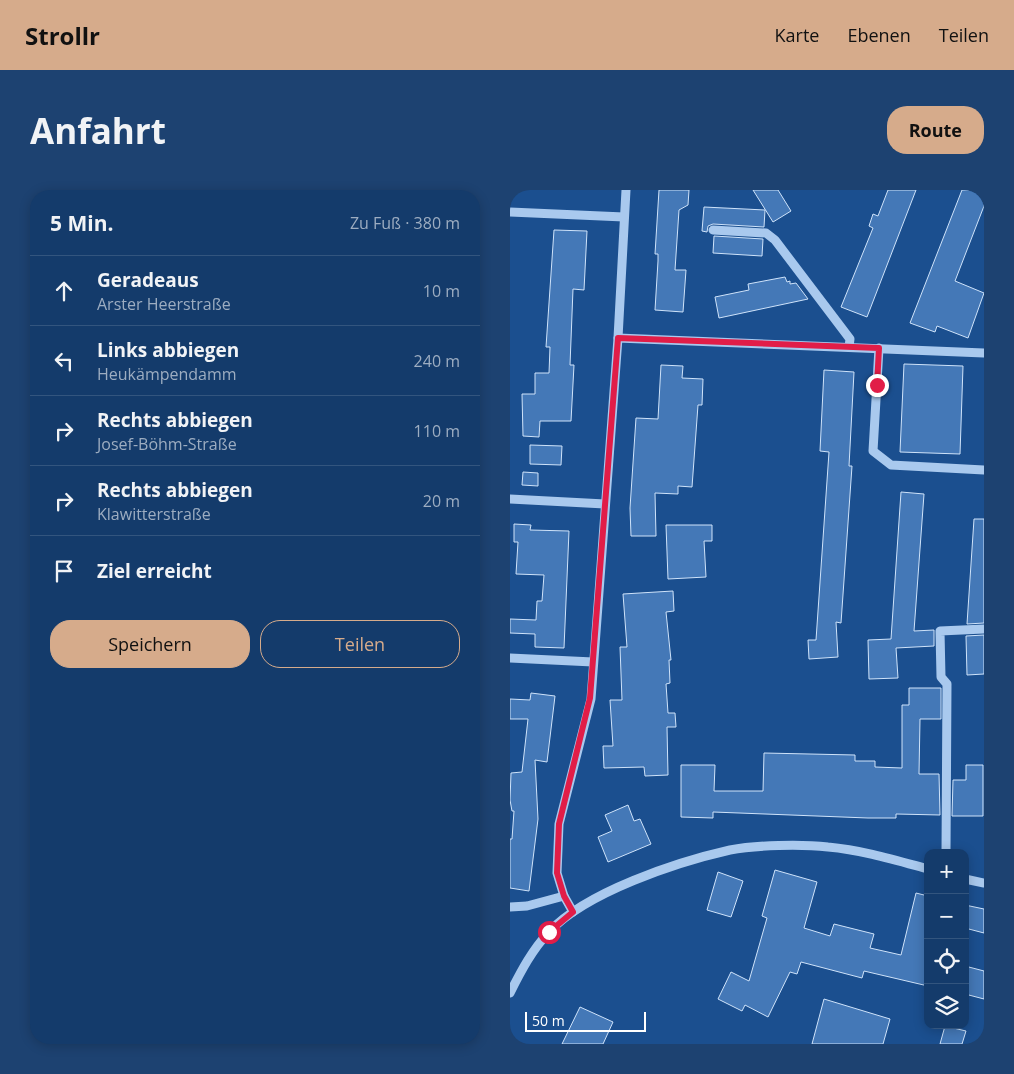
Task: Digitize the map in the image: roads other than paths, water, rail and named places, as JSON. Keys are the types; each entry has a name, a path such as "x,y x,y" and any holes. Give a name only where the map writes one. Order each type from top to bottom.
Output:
{"street":[{"path":"573,912 564,896 557,873 559,824 590,698 618,338 626,190"},
{"path":"510,212 624,217"},
{"path":"713,230 766,233 776,240 850,339 849,347"},
{"path":"618,338 984,353"},
{"path":"879,348 873,451 892,465 984,470"},
{"path":"510,499 605,504"},
{"path":"946,849 947,684 941,677 940,631 984,629"},
{"path":"510,658 593,662"},
{"path":"510,993 532,953 549,932 573,912 639,879 673,866 731,850 790,846 827,846 863,852 924,868"},
{"path":"969,880 984,883"},
{"path":"510,907 526,906 564,896"}]}
